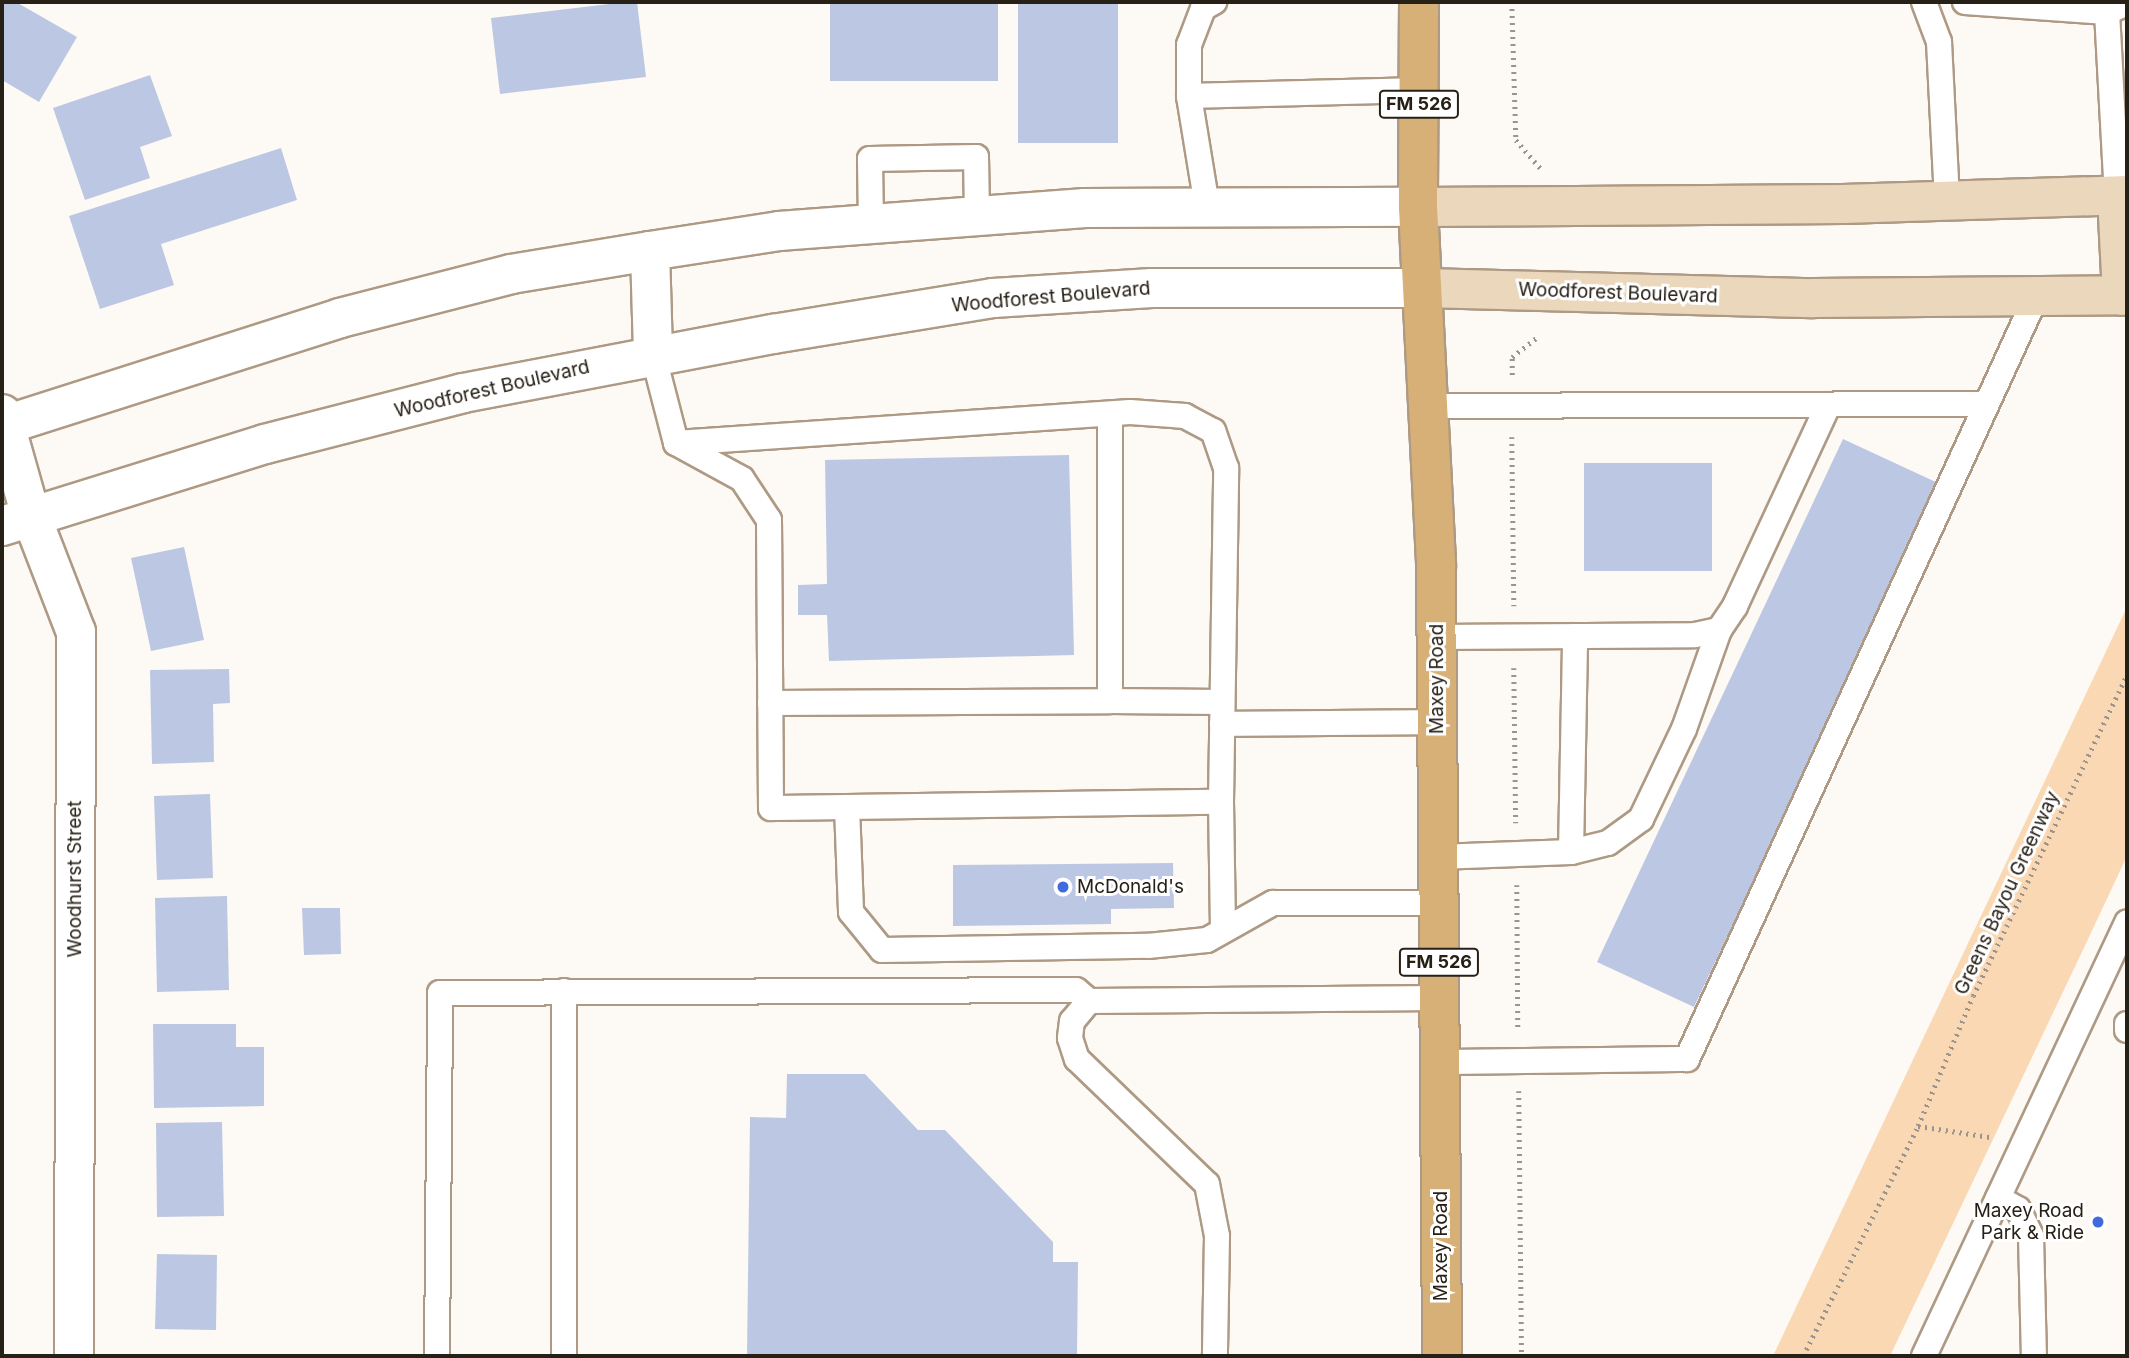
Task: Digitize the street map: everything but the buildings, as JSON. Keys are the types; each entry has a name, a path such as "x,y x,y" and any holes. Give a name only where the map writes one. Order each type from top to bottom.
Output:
{"main road":[{"name":"Maxey Road","path":"1419,2 1418,207 1429,406 1436,637 1442,1356"},
{"path":"1418,207 1947,201 2122,195 2125,295"},
{"name":"Woodforest Boulevard","path":"1424,288 2035,299 2125,295"}],"street":[{"path":"3,421 340,318 511,274 779,231 977,216 1206,206 1418,207"},
{"path":"650,251 653,354"},
{"name":"Woodforest Boulevard","path":"16,519 265,444 463,393 653,354 993,298 1152,288 1424,288"},
{"name":"Woodhurst Street","path":"3,421 16,519 76,632 74,1356"}],"lane":[{"path":"1206,206 1189,96 1189,45 1202,8 1214,2"},
{"path":"1924,2 1939,42 1947,201"},
{"path":"1965,2 2117,8 2122,195"},
{"path":"1189,96 1419,90"},
{"path":"871,224 870,159 976,157 977,216"},
{"path":"1440,1062 1687,1059 2035,299"},
{"path":"653,354 676,443 742,479 768,520 771,808 1221,802"},
{"path":"1429,406 1986,404"},
{"path":"1438,857 1571,852 1608,843 1640,819 1684,730 1719,630 1735,606 1828,406"},
{"path":"676,443 1110,414 1185,415 1213,431 1226,468 1221,802 1223,930"},
{"path":"1110,414 1110,701"},
{"path":"1436,637 1695,635 1719,630"},
{"path":"1571,852 1575,636"},
{"path":"770,703 1110,701 1222,713 1437,722"},
{"path":"847,807 851,912 882,950 1148,946 1206,940 1273,903 1439,903"},
{"path":"1924,1356 2127,922"},
{"path":"437,1356 440,993 1076,990 1089,1001 1439,998"},
{"path":"564,991 564,1356"},
{"path":"1089,1001 1072,1021 1070,1038 1077,1059 1207,1184 1217,1236 1215,1356"},
{"path":"2127,1024 2127,1030"},
{"path":"1998,1198 2018,1209 2031,1236 2034,1356"}],"path":[{"path":"1512,2 1516,140 1541,168 1540,179"},
{"name":"Greens Bayou Greenway","path":"1803,1356 1918,1126 1973,996 2127,675"},
{"path":"1918,1126 2002,1139"}],"shaded area":[{"path":"2127,607 2127,856 2081,954 1890,1356 1773,1356"}],"place":[{"name":"McDonald's","path":"1063,887"},
{"name":"Maxey Road Park & Ride","path":"2098,1222"}]}
